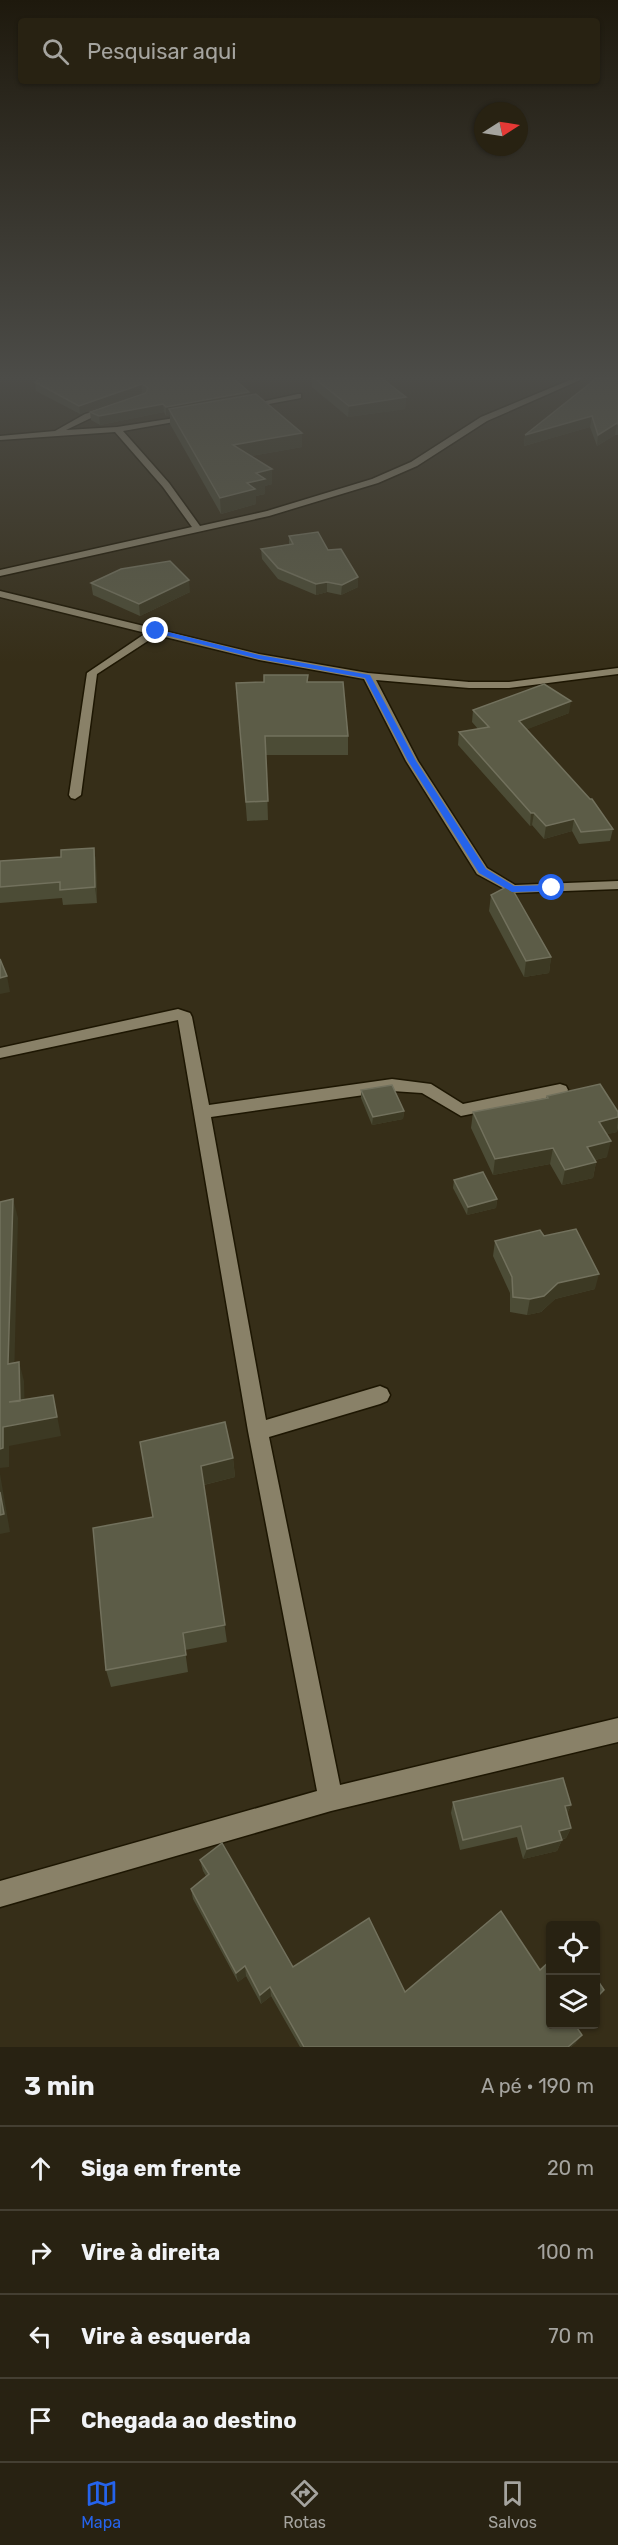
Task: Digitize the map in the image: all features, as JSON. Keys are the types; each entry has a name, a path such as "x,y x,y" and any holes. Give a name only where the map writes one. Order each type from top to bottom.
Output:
{"street":[{"path":"155,473 198,530"},
{"path":"0,573 269,513 395,473"},
{"path":"0,594 259,657 368,676 469,685 509,686 618,671"},
{"path":"75,795 92,674 156,631"},
{"path":"368,676 412,761 482,871 512,889 618,885"},
{"path":"0,1053 178,1014 185,1017 258,1431 330,1799"},
{"path":"202,1112 392,1085 425,1088 461,1110 560,1090"},
{"path":"258,1431 380,1395"},
{"path":"0,1894 330,1799 618,1730"}],"building":[{"path":"205,473 258,473 256,473 265,479 247,483 255,489 220,498"},
{"path":"318,532 328,550 341,549 358,577 342,585 327,582 316,584 278,568 261,549 293,544 289,536"},
{"path":"170,561 189,580 139,604 91,583 121,569"},
{"path":"264,675 308,675 307,682 343,682 348,736 265,736 268,801 246,802 236,683 264,682"},
{"path":"544,684 571,701 519,721 592,799 613,829 581,832 574,819 546,826 534,813 531,813 459,732 489,727 473,710"},
{"path":"94,848 95,887 60,890 60,882 0,887 0,861 61,857 61,850"},
{"path":"510,885 551,957 526,961 491,895"},
{"path":"0,959 7,976 0,978"},
{"path":"600,1084 618,1112 618,1117 599,1122 611,1141 587,1147 596,1162 565,1170 553,1148 495,1159 473,1112 548,1098 547,1096"},
{"path":"392,1085 404,1111 373,1117 361,1090"},
{"path":"483,1172 497,1199 468,1207 454,1180"},
{"path":"13,1199 8,1364 19,1362 20,1400 53,1395 57,1417 3,1427 3,1448 0,1449 0,1202"},
{"path":"576,1229 599,1274 558,1283 544,1296 530,1299 513,1297 512,1277 495,1241 540,1230 544,1236"},
{"path":"225,1422 233,1458 201,1466 225,1625 183,1633 186,1655 106,1670 93,1528 153,1517 140,1442"},
{"path":"0,1492 4,1514 0,1515"},
{"path":"563,1778 571,1805 565,1806 571,1828 559,1831 562,1840 527,1849 521,1826 463,1840 453,1802"},
{"path":"222,1843 293,1967 369,1918 405,1992 501,1911 540,1970 546,1965 546,2029 578,2029 582,2035 568,2047 304,2047 270,1987 260,1995 245,1966 236,1973 191,1889 209,1874 200,1860"}],"route":[{"path":"156,631 259,657 368,676 412,761 482,871 512,889 552,888"}]}
